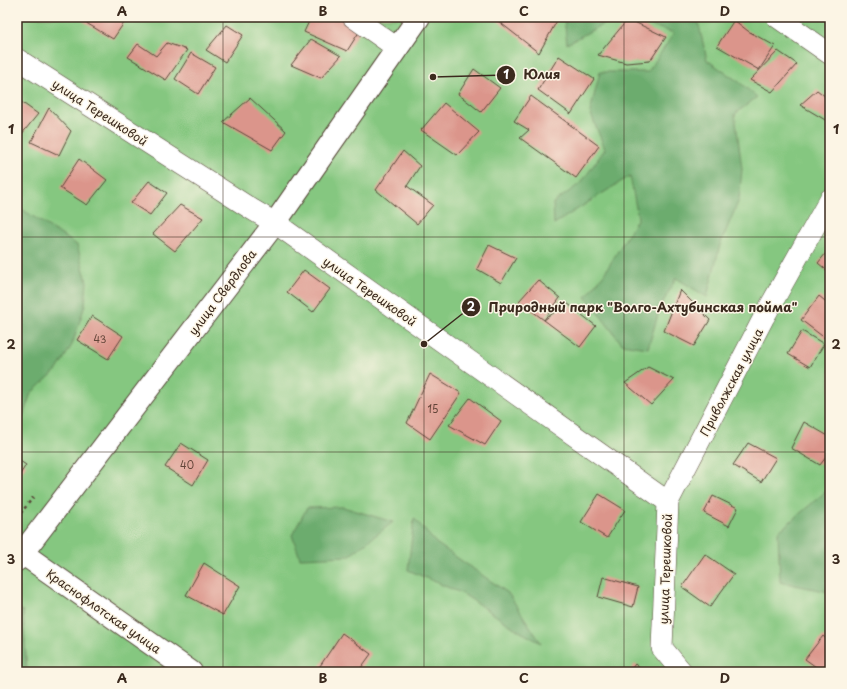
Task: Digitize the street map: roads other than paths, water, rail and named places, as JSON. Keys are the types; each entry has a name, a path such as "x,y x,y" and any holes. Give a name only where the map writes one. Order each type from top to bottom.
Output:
{"street":[{"path":"353,17 397,48"},
{"name":"улица Свердлова","path":"19,554 275,223 419,17"},
{"path":"777,17 830,54"},
{"name":"улица Терешковой","path":"17,59 246,206 275,223 668,502 662,648 682,672"},
{"name":"Приволжская улица","path":"668,502 764,317 830,200"},
{"name":"Краснофлотская улица","path":"19,554 191,672"}],"place":[{"name":"Юлия","path":"433,77"},
{"name":"Природный парк \"Волго-Ахтубинская пойма\"","path":"424,344"}]}
